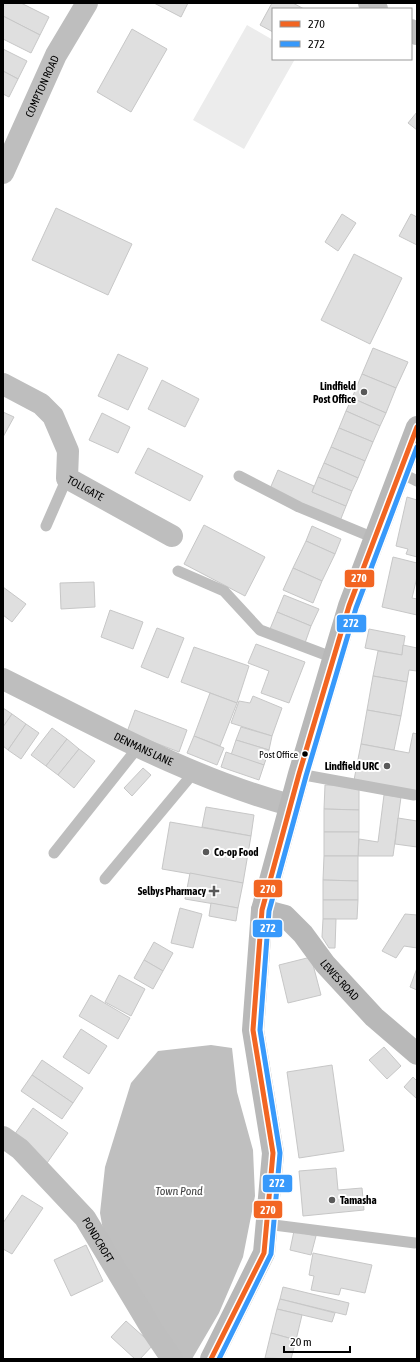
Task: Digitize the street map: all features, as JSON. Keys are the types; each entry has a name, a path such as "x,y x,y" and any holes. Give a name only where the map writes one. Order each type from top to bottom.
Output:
{"main road":[{"path":"211,1359 264,1253 273,1153 253,1030 262,910 290,805 350,606 374,538 408,476 417,426"},
{"name":"LEWES ROAD","path":"262,910 285,916 303,934 325,964 374,1017 417,1054"}],"street":[{"name":"COMPTON ROAD","path":"3,173 56,55 87,3"},
{"name":"TOLLGATE","path":"3,384 41,404 53,416 68,451 67,478 172,536"},
{"name":"DENMANS LANE","path":"3,679 195,772 230,787 290,805"},
{"name":"PONDCROFT","path":"3,1137 20,1149 85,1218 153,1331 172,1359"}],"lane":[{"path":"239,476 299,507 374,538"},
{"path":"46,526 67,478"},
{"path":"178,571 224,591 260,630 334,658"},
{"path":"54,853 139,746"},
{"path":"105,879 195,772"},
{"path":"299,774 414,795"},
{"path":"266,1224 415,1243"}],"shaded area":[{"path":"247,25 272,39 272,60 294,60 244,149 193,120"}],"water":[{"name":"Town Pond","path":"211,1045 232,1048 237,1092 253,1150 255,1196 243,1257 219,1313 192,1359 174,1359 104,1236 100,1213 105,1167 131,1083 158,1051"}],"building":[{"path":"3,3 21,3 49,17 40,35 3,16"},
{"path":"154,3 188,3 181,17"},
{"path":"272,3 293,3 302,8 272,8 272,31 260,25"},
{"path":"3,16 40,35 31,53 3,39"},
{"path":"132,29 167,49 131,112 97,92"},
{"path":"3,49 27,61 18,79 3,71"},
{"path":"3,71 18,79 9,97 3,94"},
{"path":"417,112 417,130 408,123"},
{"path":"56,208 132,244 108,295 32,260"},
{"path":"342,214 356,223 338,251 325,242"},
{"path":"411,214 417,217 417,245 399,236"},
{"path":"354,254 402,278 370,344 321,320"},
{"path":"373,348 408,362 396,388 362,374"},
{"path":"118,354 148,368 128,410 98,396"},
{"path":"362,374 396,388 386,413 352,398"},
{"path":"162,380 199,399 185,427 148,409"},
{"path":"352,398 386,413 380,426 346,411"},
{"path":"346,411 380,426 373,442 339,428"},
{"path":"3,412 14,417 3,437"},
{"path":"102,413 130,427 118,453 89,440"},
{"path":"339,428 373,442 365,461 331,447"},
{"path":"331,447 365,461 358,478 324,463"},
{"path":"148,448 203,476 190,501 135,473"},
{"path":"324,463 358,478 352,491 318,477"},
{"path":"278,470 314,486 312,492 346,506 340,521 269,491"},
{"path":"318,477 352,491 346,506 312,492"},
{"path":"407,497 417,500 417,557 406,554 408,549 396,546"},
{"path":"204,525 265,557 245,596 184,564"},
{"path":"312,526 341,539 335,554 306,541"},
{"path":"306,541 335,554 322,581 293,568"},
{"path":"393,557 417,563 417,577 412,598 417,599 417,615 382,607"},
{"path":"293,568 322,581 313,603 283,590"},
{"path":"94,582 95,607 61,609 60,583"},
{"path":"3,587 26,604 12,622 3,615"},
{"path":"284,595 319,609 311,626 277,612"},
{"path":"110,610 143,622 133,649 101,637"},
{"path":"277,612 311,626 305,643 270,629"},
{"path":"157,628 184,638 168,678 141,667"},
{"path":"369,629 405,636 402,655 365,648"},
{"path":"256,644 305,662 289,703 261,693 269,671 248,663"},
{"path":"403,645 417,648 417,671 409,670 407,682 373,676 378,651 402,655"},
{"path":"194,647 249,666 237,703 181,682"},
{"path":"373,676 407,682 401,716 367,710"},
{"path":"210,693 237,703 220,746 194,736"},
{"path":"253,696 282,708 272,736 231,723 239,701 250,703"},
{"path":"3,708 12,714 3,727"},
{"path":"135,710 187,730 179,752 127,732"},
{"path":"367,710 401,716 394,750 361,744"},
{"path":"12,714 26,724 8,750 3,746 3,727"},
{"path":"26,724 39,733 21,759 8,750"},
{"path":"241,727 272,736 269,750 236,740"},
{"path":"52,728 67,739 46,766 31,755"},
{"name":"Lindfield URC","path":"413,733 417,734 417,792 354,780 361,744 409,753"},
{"path":"194,736 224,748 217,765 187,753"},
{"path":"67,739 79,749 58,775 46,766"},
{"path":"236,740 269,750 264,765 231,755"},
{"path":"79,749 95,761 74,788 58,775"},
{"path":"226,752 264,765 259,780 221,767"},
{"path":"143,768 151,775 132,796 124,788"},
{"path":"325,785 359,785 359,810 324,809"},
{"path":"384,795 401,797 393,856 358,856 359,839 378,842"},
{"path":"206,807 254,815 251,836 202,827"},
{"path":"324,809 359,810 359,832 324,832"},
{"path":"398,818 417,821 417,847 395,844"},
{"name":"Co-op Food","path":"170,822 251,836 243,883 162,869"},
{"path":"324,832 359,832 358,856 324,856"},
{"path":"324,856 358,856 358,881 323,880"},
{"name":"Selbys Pharmacy","path":"190,873 243,883 238,908 185,899"},
{"path":"323,880 358,881 358,900 323,900"},
{"path":"323,900 358,900 357,919 323,919"},
{"path":"211,903 238,908 236,921 209,916"},
{"path":"180,908 202,914 193,948 171,943"},
{"path":"405,914 417,915 417,948 404,946 396,958 382,951"},
{"path":"323,919 336,919 335,948 329,948 322,937"},
{"path":"154,942 173,953 163,971 144,960"},
{"path":"311,957 321,995 288,1003 279,965"},
{"path":"144,960 163,971 153,989 134,978"},
{"path":"417,968 417,990 410,987"},
{"path":"119,975 145,989 131,1016 105,1002"},
{"path":"91,995 130,1018 118,1039 79,1016"},
{"path":"81,1029 107,1046 89,1074 63,1057"},
{"path":"384,1047 401,1066 387,1079 369,1060"},
{"path":"42,1060 83,1088 73,1103 32,1075"},
{"path":"332,1065 344,1151 299,1158 287,1072"},
{"path":"32,1075 73,1103 62,1119 21,1091"},
{"path":"413,1077 417,1081 417,1099 404,1087"},
{"path":"33,1108 68,1133 47,1163 12,1138"},
{"name":"Tamasha","path":"336,1168 338,1190 362,1188 364,1210 303,1216 299,1171"},
{"path":"22,1195 43,1208 12,1254 3,1249 3,1223"},
{"path":"294,1231 316,1236 311,1255 290,1250"},
{"path":"86,1245 103,1281 71,1296 54,1260"},
{"path":"313,1253 372,1265 365,1293 341,1288 339,1295 311,1290 314,1276 309,1275"},
{"path":"283,1287 349,1303 346,1315 280,1299"},
{"path":"280,1299 335,1313 332,1322 277,1309"},
{"path":"277,1309 302,1315 296,1340 271,1333"},
{"path":"126,1321 153,1345 140,1359 135,1359 111,1337"},
{"path":"271,1333 296,1340 291,1359 265,1358"}],"transit line":[{"name":"270","path":"211,1359 264,1253 273,1153 253,1030 262,910 299,774 349,606 417,427"},
{"name":"272","path":"219,1359 271,1254 280,1153 260,1030 269,911 306,776 356,608 417,447"}],"place":[{"name":"Lindfield Post Office","path":"364,392"},
{"name":"Post Office","path":"305,754"},
{"name":"Lindfield URC","path":"387,766"},
{"name":"Co-op Food","path":"206,852"},
{"name":"Selbys Pharmacy","path":"214,891"},
{"name":"Tamasha","path":"332,1200"}]}
